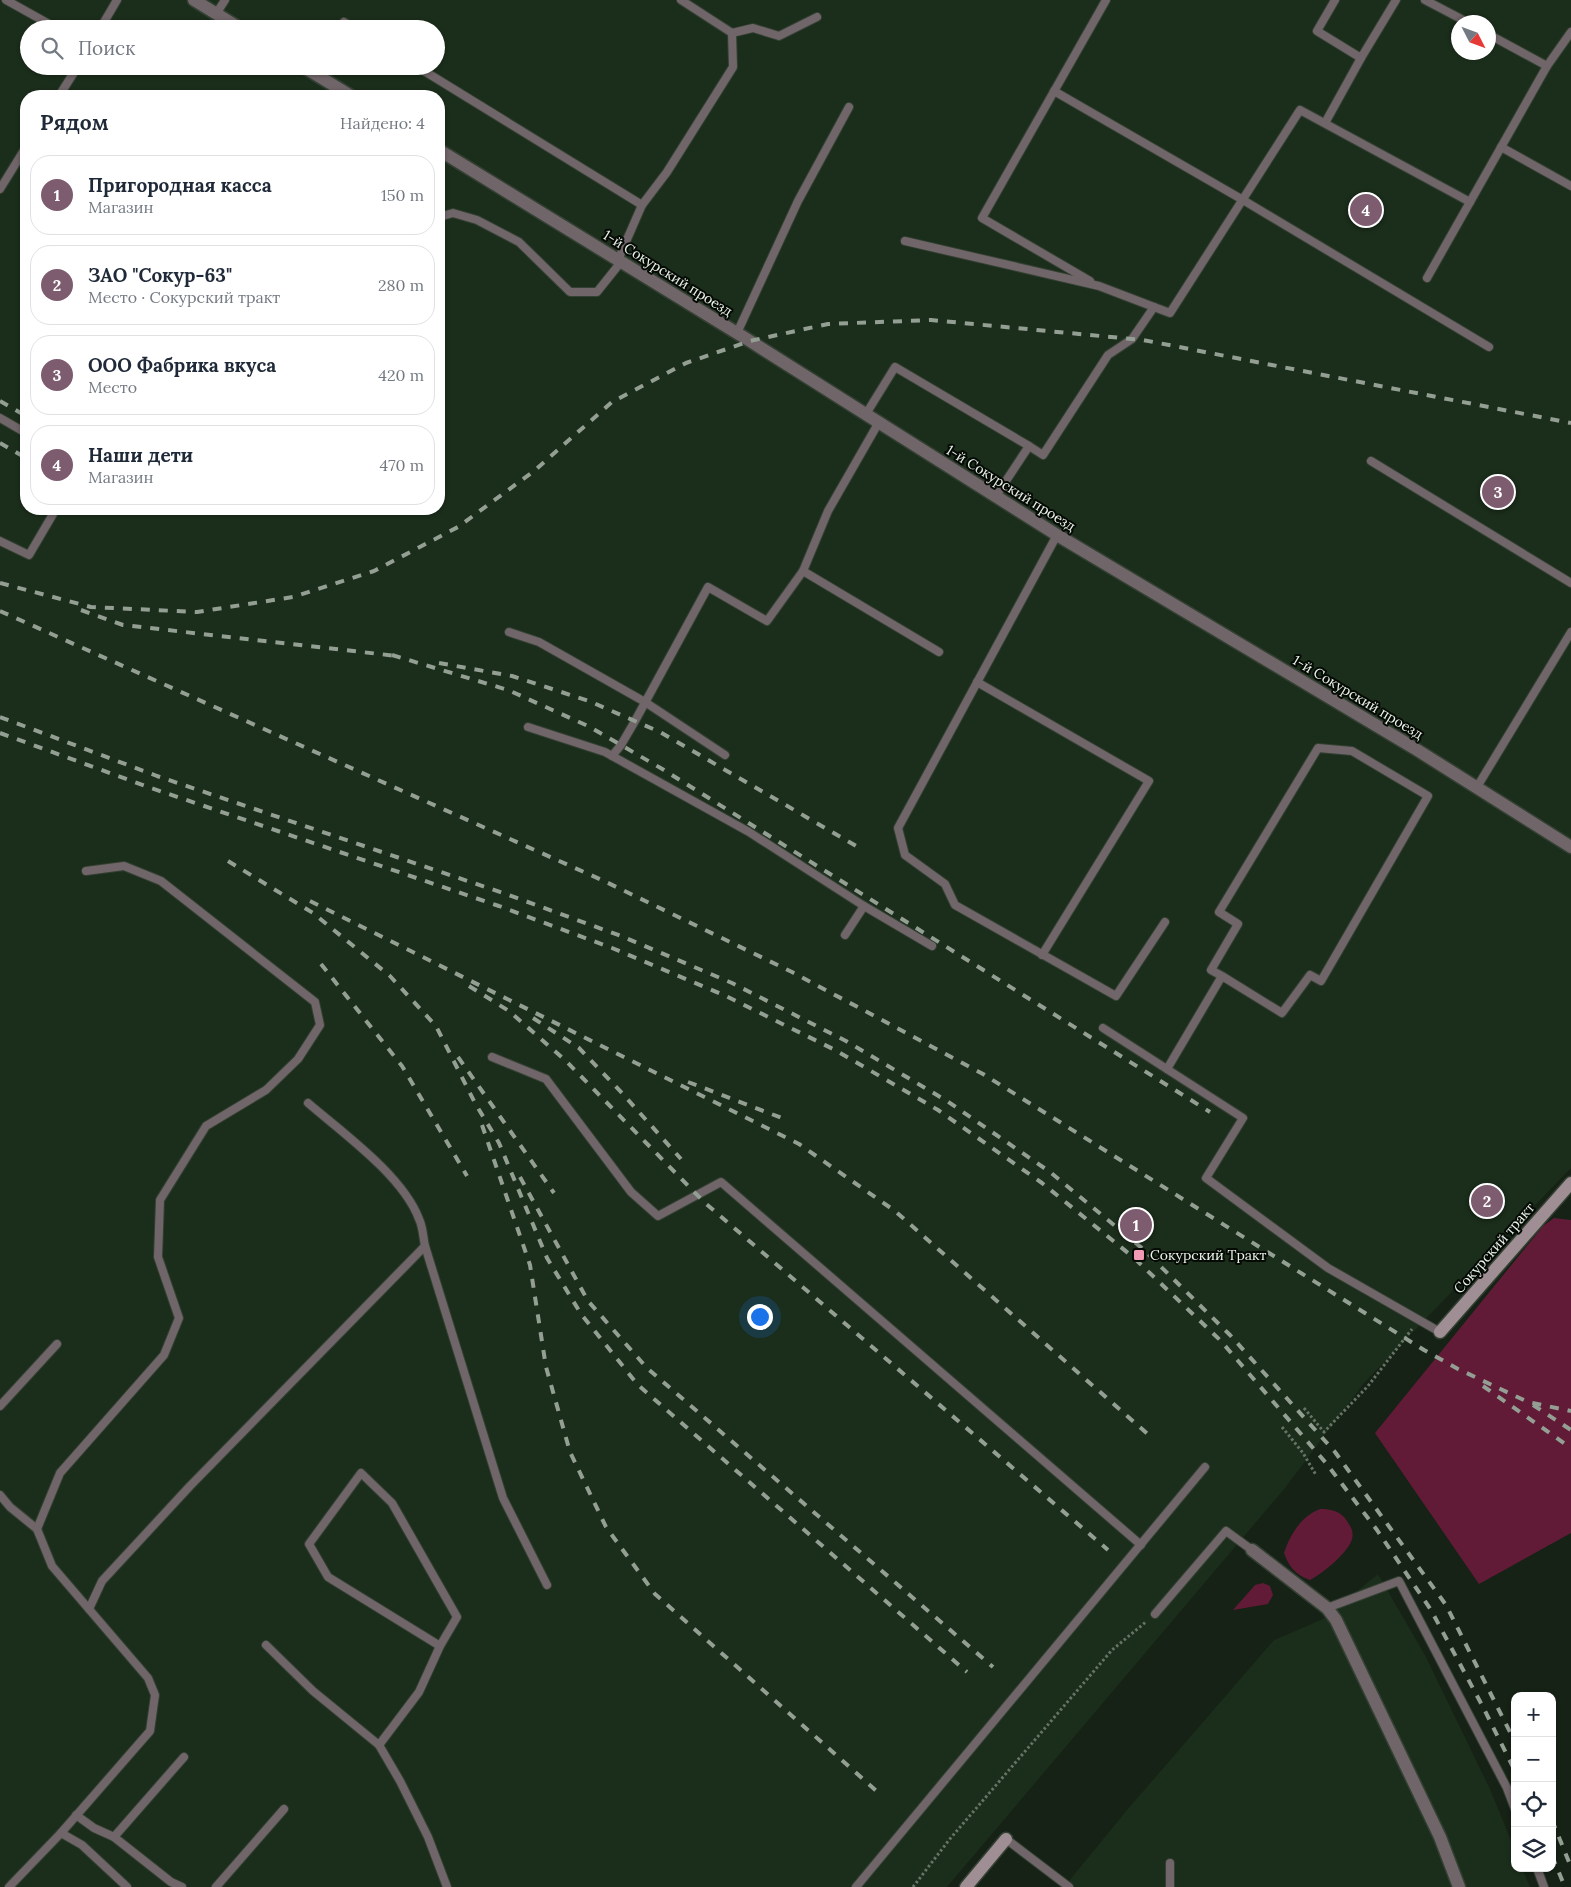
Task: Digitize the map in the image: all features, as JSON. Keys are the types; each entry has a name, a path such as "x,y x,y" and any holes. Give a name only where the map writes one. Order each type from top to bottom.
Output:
{"street":[{"path":"194,0 226,20"},
{"path":"317,75 341,90"},
{"name":"1-й Сокурский проезд","path":"445,154 737,333 1057,535 1414,748 1571,847"},
{"name":"Сокурский тракт","path":"1440,1332 1571,1184"},
{"path":"1252,1550 1327,1608 1336,1620 1440,1837 1458,1887"},
{"path":"966,1887 1006,1839"}],"lane":[{"path":"6,0 42,20"},
{"path":"105,20 117,0"},
{"path":"216,14 225,0"},
{"path":"681,0 732,33 753,28 780,36 817,17"},
{"path":"1098,286 982,218 1106,0"},
{"path":"1335,0 1317,31 1361,58"},
{"path":"1325,123 1396,0"},
{"path":"1425,0 1454,15"},
{"path":"1427,278 1547,66 1571,32"},
{"path":"445,215 453,213 477,220 519,242 570,292 597,292 619,261 642,205 668,172 733,67 732,33"},
{"path":"1496,38 1547,66"},
{"path":"63,90 72,75"},
{"path":"431,75 642,205"},
{"path":"1054,91 1243,200 1490,347"},
{"path":"737,333 798,201 848,107"},
{"path":"905,240 1098,286 1170,313 1300,110 1470,202"},
{"path":"1501,147 1571,186"},
{"path":"0,189 20,157"},
{"path":"866,414 895,367 1043,455 1108,355 1132,339 1154,307"},
{"path":"0,418 20,430"},
{"path":"612,756 621,745 708,587 767,621 803,572 828,512 879,422"},
{"path":"996,496 1029,446"},
{"path":"1371,461 1571,583"},
{"path":"0,541 29,555 52,515"},
{"path":"1057,535 898,828 905,855 945,884 955,905 1116,996 1165,922"},
{"path":"803,572 939,652"},
{"path":"509,632 539,642 645,702 725,755"},
{"path":"1477,788 1571,632"},
{"path":"977,682 1150,781 1042,954"},
{"path":"528,727 612,756 749,832 864,906 932,946"},
{"path":"1318,748 1352,750 1428,796 1321,981 1310,975 1282,1013 1222,976 1211,970 1238,924 1219,912 1318,748"},
{"path":"37,1529 60,1473 164,1356 179,1318 158,1257 160,1200 206,1126 266,1090 298,1059 320,1025 315,1002 161,881 124,866 86,871"},
{"path":"845,935 864,906"},
{"path":"1167,1069 1222,976"},
{"path":"1103,1028 1243,1118 1206,1178 1328,1268 1440,1332"},
{"path":"492,1057 546,1079 631,1192 658,1216 721,1182 1141,1546"},
{"path":"308,1103 391,1176 408,1198 420,1220 425,1246 503,1498 547,1585"},
{"path":"89,1609 102,1581 190,1486 425,1246"},
{"path":"0,1406 57,1344"},
{"path":"856,1887 1205,1467"},
{"path":"379,1744 419,1692 440,1646 457,1617 392,1503 361,1473 309,1544 328,1578 440,1646"},
{"path":"0,1495 10,1507 37,1529 52,1566 148,1678 155,1695 150,1732 61,1833 8,1887"},
{"path":"1155,1614 1226,1531 1252,1550"},
{"path":"1327,1608 1399,1581 1503,1780 1511,1799"},
{"path":"266,1645 313,1691 379,1744 428,1837 447,1887"},
{"path":"114,1837 184,1757"},
{"path":"216,1887 284,1809"},
{"path":"76,1815 94,1828 114,1837 172,1882 182,1887"},
{"path":"61,1833 82,1845 127,1887"},
{"path":"1006,1839 1069,1887"},
{"path":"1170,1863 1170,1887"},
{"path":"1538,1872 1544,1887"}],"path":[{"path":"1304,1408 1324,1432 1368,1386 1419,1320"},
{"path":"1282,1427 1303,1453 1316,1475"},
{"path":"913,1887 948,1840 1112,1650 1155,1614"}],"shaded area":[{"path":"0,0 1571,0 1571,1168 1364,1383 1285,1488 947,1887 0,1887"},
{"path":"1554,1218 1571,1220 1571,1533 1479,1584 1375,1433 1543,1226"},
{"path":"1320,1509 1332,1510 1342,1515 1351,1527 1353,1536 1350,1544 1341,1556 1328,1568 1310,1580 1294,1570 1284,1553 1297,1527 1307,1516"},
{"path":"1378,1574 1425,1655 1490,1789 1511,1840 1511,1872 1524,1872 1530,1887 1064,1887 1127,1810 1274,1640 1323,1619"},
{"path":"1263,1583 1270,1586 1273,1595 1268,1604 1233,1610 1255,1585"}],"railway":[{"path":"0,583 91,607 197,612 293,597 374,571 458,527 534,471 612,402 686,363 750,341 828,324 931,320 1143,340 1571,423"},
{"path":"0,401 20,413"},
{"path":"0,443 20,455"},
{"path":"81,610 123,625 397,656"},
{"path":"0,611 604,881 792,972 983,1074 1424,1350 1458,1369 1528,1402 1571,1411"},
{"path":"392,655 508,690 588,726 664,770 1210,1112"},
{"path":"439,663 512,676 589,701 660,732 863,850"},
{"path":"0,717 157,776 506,894 621,936 732,983 846,1041 947,1101 1050,1172 1143,1249 1230,1335 1335,1452 1446,1605 1512,1737"},
{"path":"0,733 151,788 499,906 612,948 726,996 835,1050 938,1110 1042,1183 1133,1257 1220,1340 1326,1463 1377,1530 1431,1610 1511,1763"},
{"path":"228,861 313,913 390,976 436,1026 475,1103 499,1143 547,1258 581,1314 638,1385 967,1672"},
{"path":"310,901 799,1144 895,1211 1151,1437"},
{"path":"321,964 402,1066 467,1176"},
{"path":"469,986 509,1011 566,1061 704,1202 1108,1550"},
{"path":"533,1018 579,1048 681,1159"},
{"path":"458,1057 554,1193"},
{"path":"688,1082 787,1120"},
{"path":"482,1125 530,1265 546,1367 570,1452 606,1527 655,1594 881,1795"},
{"path":"520,1177 588,1301 647,1368 993,1667"},
{"path":"1483,1386 1571,1448"},
{"path":"1533,1405 1571,1430"},
{"path":"1555,1827 1571,1867"},
{"path":"1556,1866 1565,1887"}],"place":[{"name":"Наши дети","path":"1366,210"},
{"name":"ООО Фабрика вкуса","path":"1498,492"},
{"name":"ЗАО \"Сокур-63\"","path":"1487,1201"},
{"name":"Пригородная касса","path":"1136,1225"},
{"name":"Сокурский Тракт","path":"1139,1255"}]}
